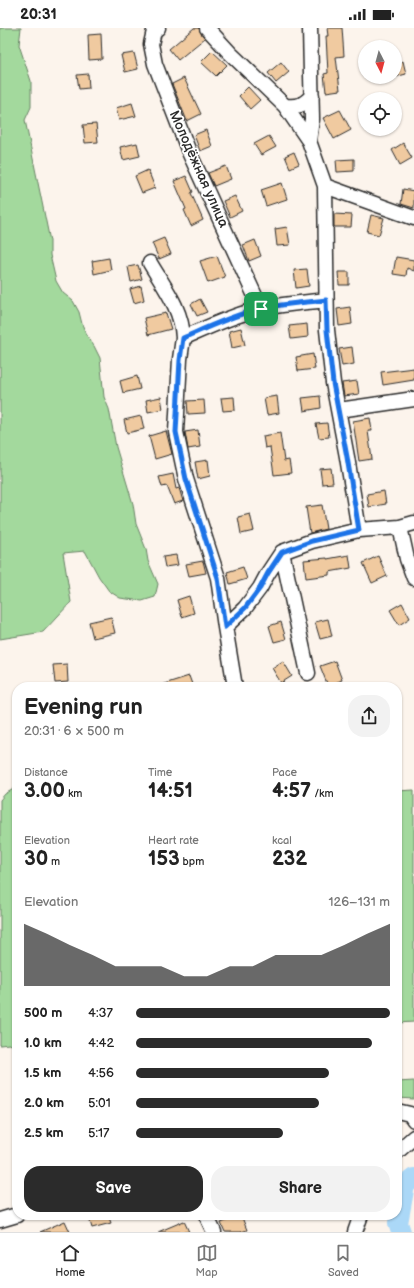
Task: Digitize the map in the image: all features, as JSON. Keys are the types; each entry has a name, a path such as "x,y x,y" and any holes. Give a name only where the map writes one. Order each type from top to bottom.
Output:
{"street":[{"name":"Молодёжная улица","path":"158,28 154,31 151,44 155,64 189,152 261,309"},
{"path":"207,28 230,53 285,106 309,141 325,186 327,330 333,383 339,410 359,530"},
{"path":"309,141 312,119 310,28"},
{"path":"285,106 296,107 302,105 312,96"},
{"path":"325,186 414,218"},
{"path":"150,263 174,303 183,326 179,367 176,432 186,479 218,578 234,682"},
{"path":"183,338 253,310 326,300"},
{"path":"339,410 414,399"},
{"path":"225,627 249,603 282,552 312,541 359,530 400,527 414,523"},
{"path":"400,527 407,559 414,578"},
{"path":"282,552 308,673"},
{"path":"402,1112 410,1114 414,1120"},
{"path":"402,1148 414,1137"},
{"path":"0,1220 12,1216"},
{"path":"208,1220 214,1232"},
{"path":"355,1232 359,1220"}],"green space":[{"path":"0,28 21,28 19,45 31,81 31,107 25,120 50,241 50,255 56,281 63,293 73,301 79,312 87,336 100,358 104,397 109,409 116,447 133,504 136,524 146,549 148,561 158,584 155,597 142,601 120,598 109,591 99,577 85,551 63,553 71,602 43,632 0,639"},
{"path":"12,790 12,1045 0,1045 0,800 5,794"},
{"path":"414,790 414,1022 402,1023 402,791"},
{"path":"414,1081 414,1099 402,1098 402,1082"}],"building":[{"path":"194,28 199,28 205,38 178,60 169,49"},
{"path":"327,28 342,28 344,56 336,57 340,90 326,92 324,74 328,73"},
{"path":"101,34 102,59 89,60 88,35"},
{"path":"212,51 227,65 216,76 201,62"},
{"path":"134,53 138,69 125,72 121,55"},
{"path":"402,61 406,74 402,75"},
{"path":"281,62 289,72 276,83 268,73"},
{"path":"88,74 89,88 79,89 77,75"},
{"path":"184,78 201,114 187,121 172,84"},
{"path":"248,87 260,100 250,109 239,96"},
{"path":"132,103 136,116 119,120 116,108"},
{"path":"340,110 351,130 334,139 323,118"},
{"path":"96,124 98,142 85,143 83,125"},
{"path":"206,130 212,146 200,151 194,135"},
{"path":"269,136 276,147 261,155 254,144"},
{"path":"137,143 140,156 123,160 120,147"},
{"path":"403,143 412,158 400,165 392,150"},
{"path":"294,152 299,164 290,168 285,156"},
{"path":"354,159 354,171 337,172 336,160"},
{"path":"226,166 231,179 214,186 208,173"},
{"path":"148,170 155,188 142,193 135,176"},
{"path":"186,176 193,192 191,193 203,220 191,226 184,210 186,209 174,181"},
{"path":"282,183 287,199 266,206 261,190"},
{"path":"403,189 414,191 414,208 401,204"},
{"path":"235,196 242,211 230,217 223,201"},
{"path":"334,214 352,215 351,227 334,227"},
{"path":"371,215 384,218 379,235 367,232"},
{"path":"287,227 290,245 277,246 275,229"},
{"path":"164,238 171,254 159,259 152,243"},
{"path":"255,240 261,256 249,261 243,245"},
{"path":"217,256 225,277 208,283 200,261"},
{"path":"396,257 414,260 414,271 407,268 406,276 393,274"},
{"path":"109,258 111,270 94,274 92,261"},
{"path":"138,265 142,279 131,282 128,267"},
{"path":"307,269 309,286 296,288 294,270"},
{"path":"338,272 349,272 349,285 339,285"},
{"path":"141,286 144,300 134,303 130,289"},
{"path":"200,299 207,312 197,316 191,304"},
{"path":"350,307 352,324 339,326 337,309"},
{"path":"166,313 171,329 148,335 144,318"},
{"path":"307,324 308,337 291,339 289,326"},
{"path":"241,328 245,345 232,348 229,331"},
{"path":"352,347 354,364 342,366 339,349"},
{"path":"313,354 315,369 298,371 296,357"},
{"path":"414,368 414,380 383,385 381,372"},
{"path":"137,376 140,389 123,393 120,381"},
{"path":"357,381 359,394 344,396 342,383"},
{"path":"277,396 279,413 267,415 264,398"},
{"path":"320,396 321,408 304,411 302,398"},
{"path":"161,397 163,409 148,412 146,400"},
{"path":"234,397 235,410 223,411 221,398"},
{"path":"204,400 205,413 188,414 187,401"},
{"path":"141,416 144,429 127,433 124,420"},
{"path":"370,418 372,431 368,431 372,459 359,461 353,421"},
{"path":"327,423 329,437 319,438 316,424"},
{"path":"198,430 200,447 188,449 185,432"},
{"path":"166,431 172,454 155,459 149,436"},
{"path":"280,433 284,461 289,460 291,473 274,475 270,447 265,448 263,436"},
{"path":"208,460 210,476 198,479 195,462"},
{"path":"331,468 333,483 322,484 320,469"},
{"path":"173,474 176,489 179,488 183,501 174,504 167,486 162,487 159,477"},
{"path":"384,491 386,504 369,507 367,494"},
{"path":"322,505 326,529 310,533 306,507"},
{"path":"250,514 254,531 241,534 238,517"},
{"path":"176,555 178,565 165,567 163,557"},
{"path":"349,555 351,568 329,572 329,575 306,578 304,560 327,559"},
{"path":"378,556 387,576 372,583 363,563"},
{"path":"203,561 206,573 189,576 186,564"},
{"path":"243,567 247,579 230,584 227,572"},
{"path":"189,596 194,613 182,617 177,600"},
{"path":"402,603 410,618 399,625 390,610"},
{"path":"111,617 115,633 93,638 89,622"},
{"path":"328,619 332,636 320,639 315,622"},
{"path":"281,622 286,639 274,642 269,626"},
{"path":"283,661 292,676 280,682 272,668"},
{"path":"335,661 342,680 337,682 326,682 320,666"},
{"path":"67,664 68,682 55,682 53,665"},
{"path":"189,676 191,682 170,682"},
{"path":"90,1220 110,1220 111,1223 92,1228"},
{"path":"228,1220 243,1220 247,1230 241,1232 225,1232 221,1223"},
{"path":"65,1221 70,1232 40,1232"},
{"path":"184,1221 189,1232 158,1232"}],"waterway":[{"path":"402,1201 405,1185 414,1178"},
{"path":"399,1220 401,1232"}],"route":[{"path":"326,300 327,330 333,383 339,410 359,530 312,541 282,552 260,588 245,608 225,627 218,578 186,479 176,432 180,360 183,338 253,310 261,309 326,300"}]}
